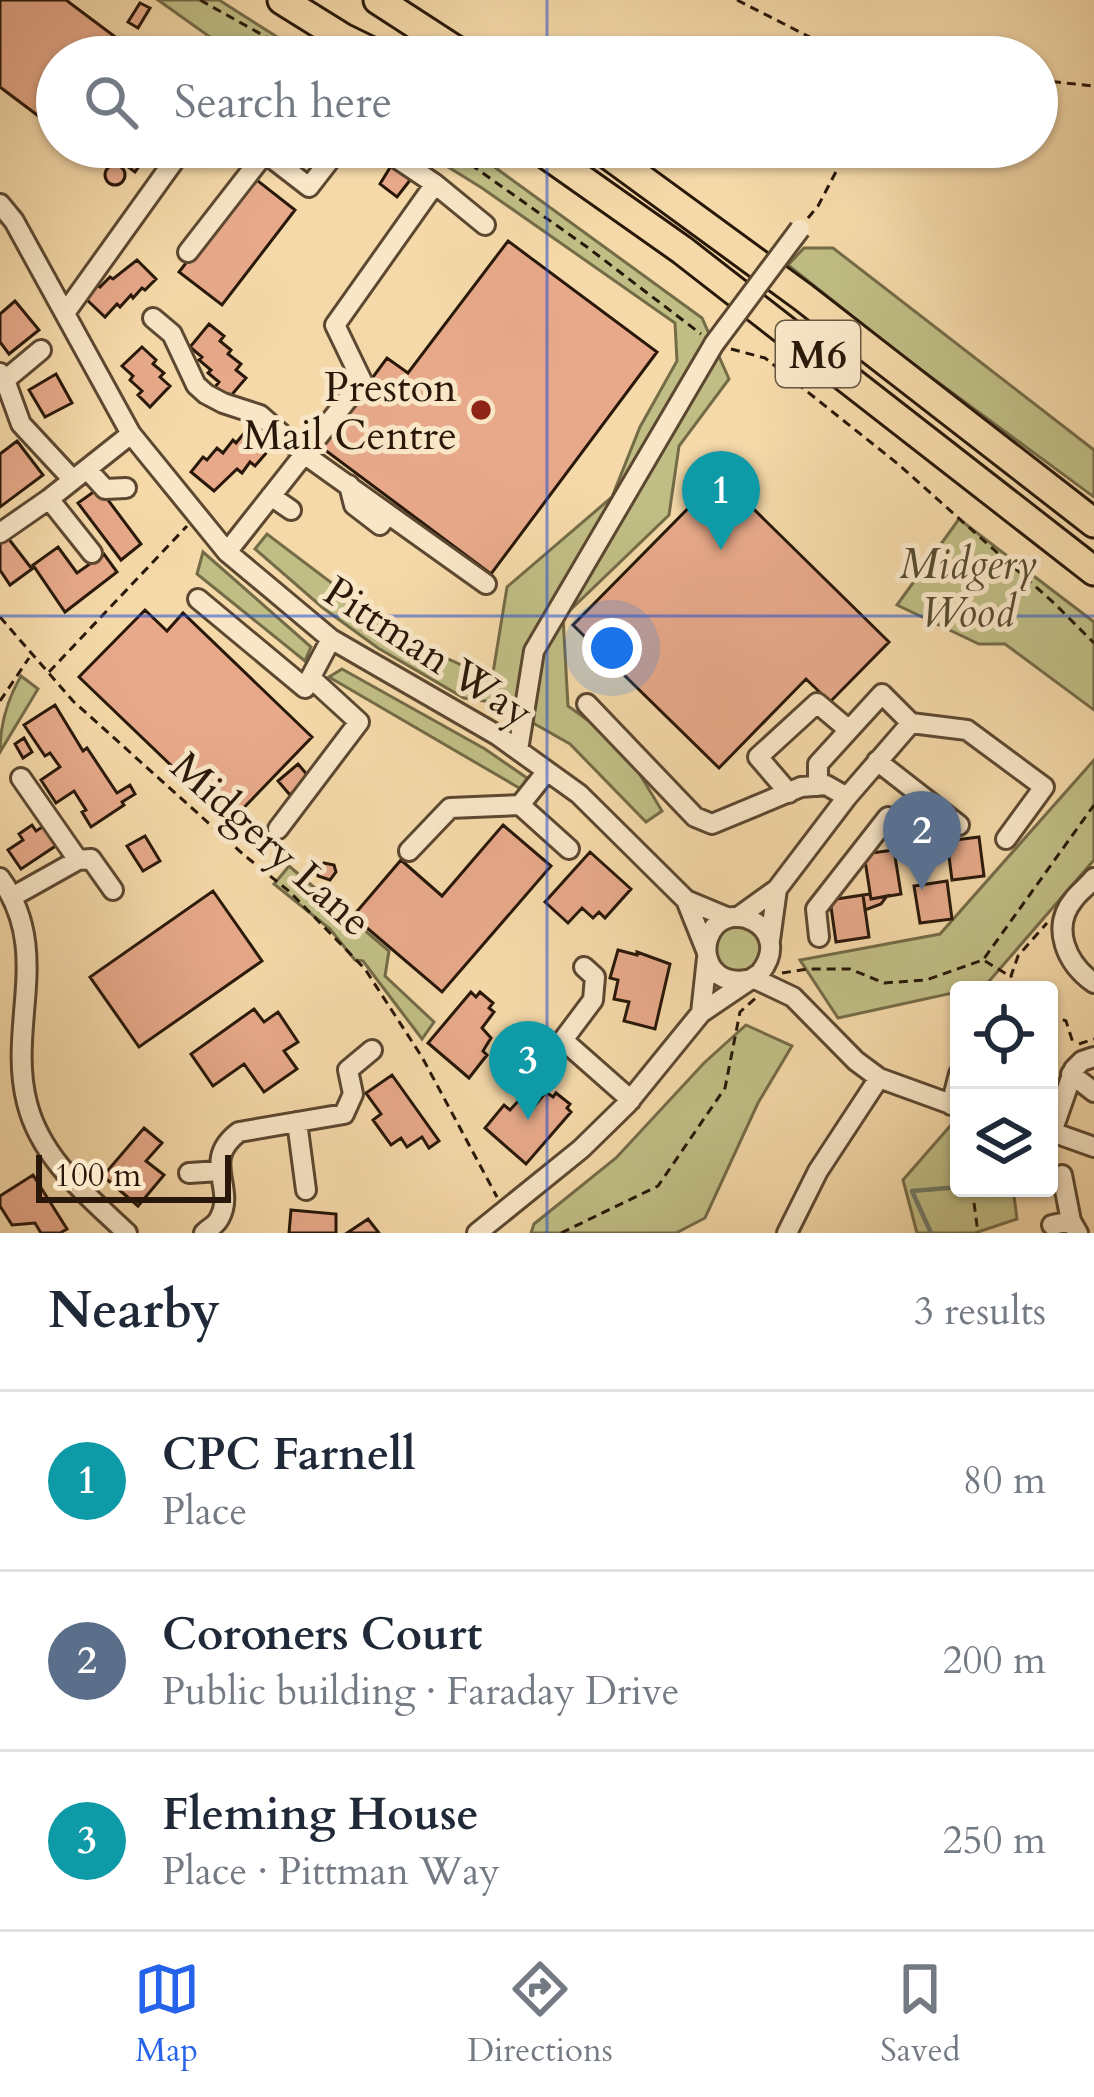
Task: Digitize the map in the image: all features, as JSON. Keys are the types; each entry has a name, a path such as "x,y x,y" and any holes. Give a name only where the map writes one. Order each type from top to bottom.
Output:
{"highway":[{"path":"282,0 340,36"},
{"path":"315,0 371,36"},
{"path":"378,0 434,36"},
{"name":"M6","path":"565,168 738,292 1094,571"},
{"name":"M6","path":"627,168 803,297 1094,523"}],"street":[{"path":"65,314 169,168"},
{"path":"188,252 253,168"},
{"path":"284,168 309,187 324,168"},
{"path":"411,168 485,225"},
{"path":"227,552 362,381 335,325 435,184"},
{"name":"Pittman Way","path":"0,204 14,220 131,434 227,552 331,639 497,734 579,794 686,900 706,953 701,1013"},
{"path":"518,750 535,651 714,344 800,229"},
{"path":"153,318 172,334 196,385 206,394 260,415 304,454 486,584"},
{"path":"41,350 3,377 21,424 80,474 105,489 126,488"},
{"path":"0,427 17,414"},
{"path":"0,533 131,434"},
{"path":"271,496 292,510"},
{"path":"49,500 92,553"},
{"path":"198,598 305,688 331,639"},
{"path":"278,829 359,722 312,679"},
{"path":"818,786 818,764 882,694 911,723 967,730 1044,787 1006,839"},
{"path":"789,793 758,757 818,703 849,730"},
{"path":"587,704 694,817 712,824 801,787 826,785 847,797"},
{"path":"911,723 847,797 777,890 712,930 706,953 717,974 726,979 763,980 793,997 879,1078 950,1104"},
{"path":"877,761 959,825"},
{"path":"520,805 547,770"},
{"path":"21,778 78,860"},
{"path":"819,937 816,908 888,817 904,827 925,799"},
{"path":"410,851 450,808 520,805 569,849"},
{"path":"12,898 78,860 92,859 113,890"},
{"path":"0,878 22,922 27,945 22,1071 27,1103 51,1156 127,1233"},
{"path":"1094,878 1070,902 1062,927 1064,946 1074,966 1094,983"},
{"path":"477,1233 581,1149 631,1100 701,1013 763,980 777,890"},
{"name":"Pittman Way","path":"686,900 734,917"},
{"path":"734,917 758,923 770,945 763,980"},
{"path":"539,1061 563,1040 593,1000 595,977 584,967"},
{"path":"563,1040 631,1100"},
{"path":"204,1233 224,1226 222,1149 238,1132 344,1114 353,1094 348,1070 372,1050"},
{"path":"1058,1111 1071,1074 1082,1061 1094,1057"},
{"path":"1071,1074 1094,1092"},
{"path":"787,1233 818,1171 879,1078"},
{"path":"297,1122 306,1190"},
{"path":"1058,1134 1094,1147"},
{"path":"189,1172 220,1171"},
{"path":"1062,1175 1067,1226"},
{"path":"92,1233 111,1217"}],"path":[{"path":"200,0 264,36"},
{"path":"736,0 807,36"},
{"path":"1058,82 1094,86"},
{"path":"476,168 714,344 765,358 898,464 1094,643"},
{"path":"800,229 838,168"},
{"path":"48,673 196,516"},
{"name":"Midgery Lane","path":"0,617 120,746 290,892 364,969 422,1057 495,1196 504,1202"},
{"path":"0,701 32,655"},
{"path":"560,1233 658,1186 725,1088 740,1012 763,980 808,969 850,970 884,983 926,980 983,960 1094,805"},
{"path":"1011,976 1018,956 1049,918 1067,913"},
{"path":"983,960 1014,981"},
{"path":"1058,1018 1066,1021 1074,1046"},
{"path":"973,1197 978,1233"}],"green space":[{"path":"158,0 219,0 276,36 209,36"},
{"path":"450,168 496,168 702,318 729,379 679,446 669,515 563,617 568,706 630,758 662,811 646,822 570,744 498,703 464,698 378,648 255,549 267,534 407,640 492,679 507,587 612,497 640,427 677,361 675,323"},
{"path":"804,248 833,248 1094,450 1094,497 788,265"},
{"name":"Midgery Wood","path":"959,519 1094,622 1094,710 1005,644 979,644 897,605"},
{"path":"203,552 311,647 305,661 197,574"},
{"path":"342,669 485,749 527,778 521,789 329,677"},
{"path":"21,676 38,689 0,752 5,712"},
{"path":"1094,760 1094,860 989,981 950,981 950,994 838,1018 800,960 940,934"},
{"path":"289,866 389,951 385,976 434,1022 422,1039 363,961 355,960 330,929 274,884"},
{"path":"739,926 755,933 762,949 755,965 739,972 723,965 716,949 723,933"},
{"path":"746,1025 792,1046 758,1103 705,1218 676,1233 531,1233 534,1224 616,1158"},
{"path":"950,1126 950,1197 1014,1197 1017,1219 975,1233 917,1233 903,1180"}],"building":[{"path":"0,0 66,0 114,36 36,36 36,114 0,87"},
{"path":"140,3 150,8 138,28 128,22"},
{"path":"108,168 122,168 122,182 108,182"},
{"path":"390,168 411,179 397,197 380,184"},
{"path":"253,177 295,210 222,305 179,272"},
{"name":"Preston Mail Centre","path":"508,241 657,352 491,574 321,447 387,358 408,373"},
{"path":"137,260 156,279 105,317 85,298"},
{"path":"15,301 39,330 9,354 0,342 0,314"},
{"path":"209,324 224,336 220,341 241,364 236,370 246,378 229,398 215,387 219,382 190,347"},
{"path":"142,347 156,360 153,364 164,373 160,377 170,386 150,407 122,366"},
{"path":"56,374 72,403 45,417 29,390"},
{"path":"245,432 268,451 255,466 250,462 242,473 237,469 214,491 191,472 203,457 207,460 217,448 223,453"},
{"path":"17,441 43,475 0,507 0,454"},
{"path":"720,476 889,642 830,702 806,679 719,768 573,625"},
{"path":"99,488 141,544 121,560 78,503"},
{"path":"8,538 32,569 10,585 0,570 0,544"},
{"path":"58,547 77,573 104,554 117,572 65,612 33,565"},
{"path":"145,610 167,631 183,613 312,737 230,822 79,677"},
{"path":"55,705 83,751 87,748 117,793 130,785 135,794 91,827 74,791 56,803 41,780 60,767 50,753 45,756 24,725"},
{"path":"24,738 32,752 23,758 15,744"},
{"path":"298,764 309,777 290,795 278,781"},
{"path":"32,825 36,831 44,826 57,845 21,869 8,850 23,840 19,834"},
{"path":"503,825 551,866 442,992 353,916 401,860 442,896"},
{"path":"145,836 160,861 143,871 127,846"},
{"path":"979,837 984,876 952,880 947,841"},
{"path":"894,850 901,894 871,899 864,854"},
{"path":"590,852 631,889 605,918 599,912 593,918 582,908 568,923 545,902"},
{"path":"324,863 334,865 336,872 330,880 318,876"},
{"path":"947,881 952,919 920,923 914,886"},
{"path":"213,891 262,961 139,1047 90,977"},
{"path":"870,894 871,899 887,896 865,910 863,895"},
{"path":"863,895 869,937 836,942 830,900"},
{"path":"618,950 670,964 655,1029 624,1021 629,1002 614,999 618,980 610,978"},
{"path":"471,992 476,997 480,992 493,1003 489,1008 494,1012 482,1028 491,1038 483,1051 487,1055 469,1078 428,1043"},
{"path":"254,1009 264,1022 278,1012 298,1042 284,1051 297,1069 264,1092 244,1064 213,1086 191,1054"},
{"path":"392,1075 439,1141 429,1148 422,1137 407,1147 401,1138 391,1145 373,1120 381,1114 366,1093"},
{"path":"546,1092 570,1104 571,1112 526,1164 485,1128 504,1105 510,1110 521,1098 533,1108"},
{"path":"144,1128 162,1143 146,1161 164,1175 138,1206 103,1176"},
{"path":"33,1175 67,1229 60,1233 41,1233 35,1223 12,1225 0,1206 0,1196"},
{"path":"291,1210 336,1214 336,1233 289,1233"},
{"path":"368,1219 379,1233 347,1233"}],"waterway":[{"path":"931,1233 912,1191 950,1188"}],"place":[{"name":"Preston Mail Centre","path":"481,410"},
{"name":"CPC Farnell","path":"721,550"},
{"name":"Coroners Court","path":"922,890"},
{"name":"Fleming House","path":"528,1120"}]}
